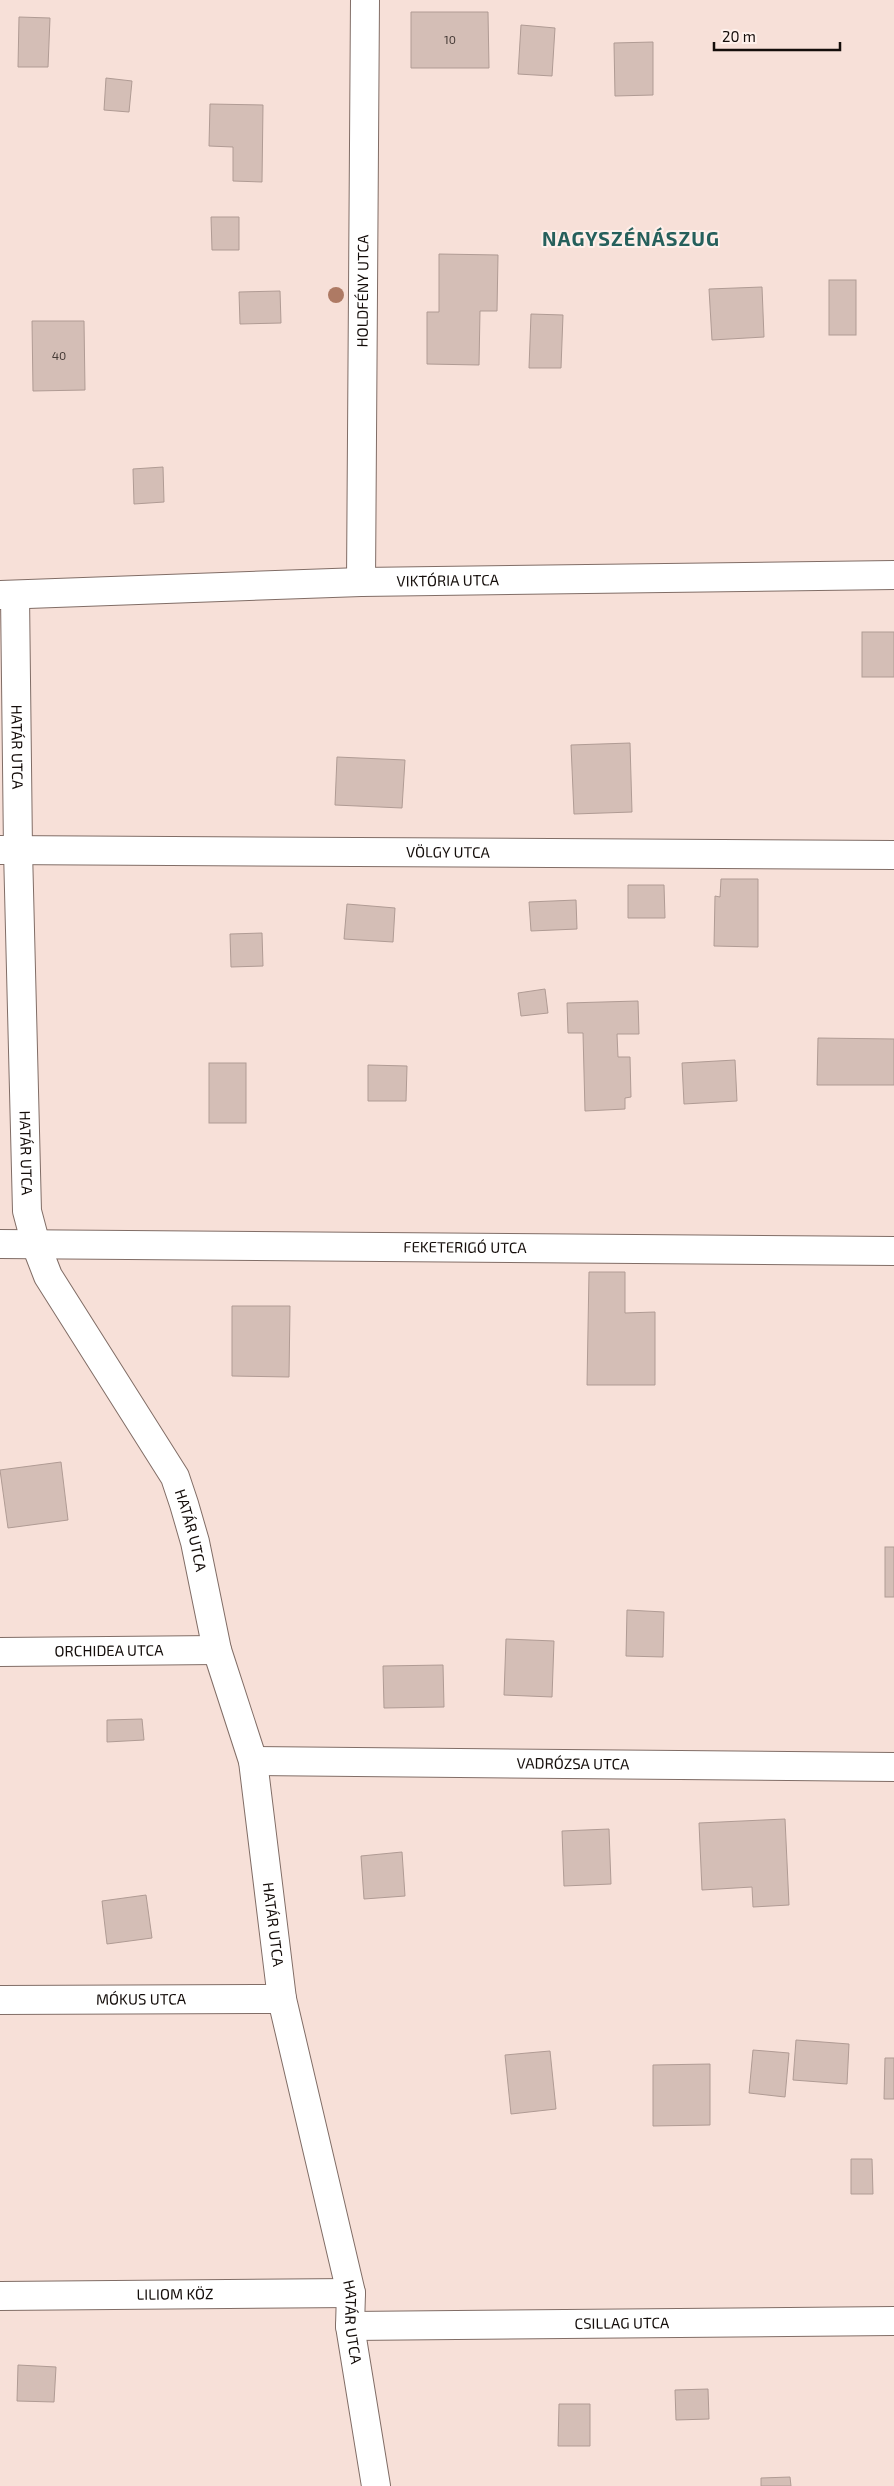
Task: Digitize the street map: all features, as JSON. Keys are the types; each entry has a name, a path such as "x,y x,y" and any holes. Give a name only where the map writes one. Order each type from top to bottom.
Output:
{"street":[{"name":"HOLDFÉNY UTCA","path":"361,582 364,0"},
{"name":"VIKTÓRIA UTCA","path":"8,595 361,582 894,576"},
{"name":"HATÁR UTCA","path":"8,595 9,850 27,1211 36,1244 48,1276 175,1477 195,1542 217,1650 253,1761 282,1999 351,2293 350,2326 376,2486"},
{"name":"VÖLGY UTCA","path":"9,850 894,856"},
{"name":"FEKETERIGÓ UTCA","path":"0,1244 894,1250"},
{"name":"ORCHIDEA UTCA","path":"0,1652 217,1650"},
{"name":"VADRÓZSA UTCA","path":"253,1761 894,1767"},
{"name":"MÓKUS UTCA","path":"0,2000 282,1999"},
{"name":"LILIOM KÖZ","path":"0,2296 351,2293"},
{"name":"CSILLAG UTCA","path":"350,2326 894,2321"}],"building":[{"path":"411,12 488,12 489,68 411,68"},
{"path":"19,17 50,18 48,67 18,67"},
{"path":"521,25 555,28 552,76 518,74"},
{"path":"653,42 653,95 615,96 614,43"},
{"path":"106,78 132,81 129,112 104,110"},
{"path":"210,104 263,105 262,182 233,181 233,147 209,146"},
{"path":"211,217 239,217 239,250 212,250"},
{"path":"439,254 498,255 497,311 480,311 479,365 427,364 427,312 439,312"},
{"path":"829,280 856,280 856,335 829,335"},
{"path":"762,287 764,337 712,340 709,289"},
{"path":"280,291 281,323 240,324 239,292"},
{"path":"531,314 563,315 561,368 529,368"},
{"path":"32,321 84,321 85,390 33,391"},
{"path":"163,467 164,502 134,504 133,469"},
{"path":"862,632 894,632 894,677 862,677"},
{"path":"630,743 632,812 574,814 571,745"},
{"path":"337,757 405,760 402,808 335,805"},
{"path":"721,879 758,879 758,947 714,946 715,896 720,897"},
{"path":"628,885 664,885 665,918 628,918"},
{"path":"576,900 577,929 531,931 529,902"},
{"path":"347,904 395,908 393,942 344,939"},
{"path":"262,933 263,966 231,967 230,934"},
{"path":"545,989 548,1013 521,1016 518,993"},
{"path":"638,1001 639,1034 617,1034 618,1057 630,1057 631,1097 625,1098 625,1109 585,1111 583,1033 568,1033 567,1003"},
{"path":"818,1038 894,1039 894,1085 817,1085"},
{"path":"735,1060 737,1101 684,1104 682,1063"},
{"path":"209,1063 246,1063 246,1123 209,1123"},
{"path":"368,1065 407,1066 406,1101 368,1101"},
{"path":"589,1272 625,1272 625,1313 655,1312 655,1385 587,1385"},
{"path":"232,1306 290,1306 289,1377 232,1376"},
{"path":"61,1462 68,1520 8,1528 0,1470"},
{"path":"885,1547 894,1547 894,1597 885,1597"},
{"path":"627,1610 664,1612 663,1657 626,1656"},
{"path":"506,1639 554,1641 552,1697 504,1695"},
{"path":"443,1665 444,1707 384,1708 383,1666"},
{"path":"142,1719 144,1740 107,1742 107,1720"},
{"path":"785,1819 789,1905 753,1907 752,1887 702,1890 699,1823"},
{"path":"609,1829 611,1884 564,1886 562,1831"},
{"path":"402,1852 405,1896 364,1899 361,1856"},
{"path":"146,1895 152,1938 107,1944 102,1901"},
{"path":"796,2040 849,2044 847,2084 793,2080"},
{"path":"753,2050 789,2053 785,2097 749,2093"},
{"path":"550,2051 556,2109 511,2114 505,2055"},
{"path":"885,2058 894,2058 894,2099 884,2099"},
{"path":"710,2064 710,2125 653,2126 653,2065"},
{"path":"851,2159 872,2159 873,2194 851,2194"},
{"path":"18,2365 56,2367 54,2402 17,2401"},
{"path":"708,2389 709,2419 676,2420 675,2390"},
{"path":"559,2404 590,2404 590,2446 558,2446"},
{"path":"790,2477 791,2486 761,2486 761,2478"}],"district":[{"name":"NAGYSZÉNÁSZUG","path":"631,239"}]}
